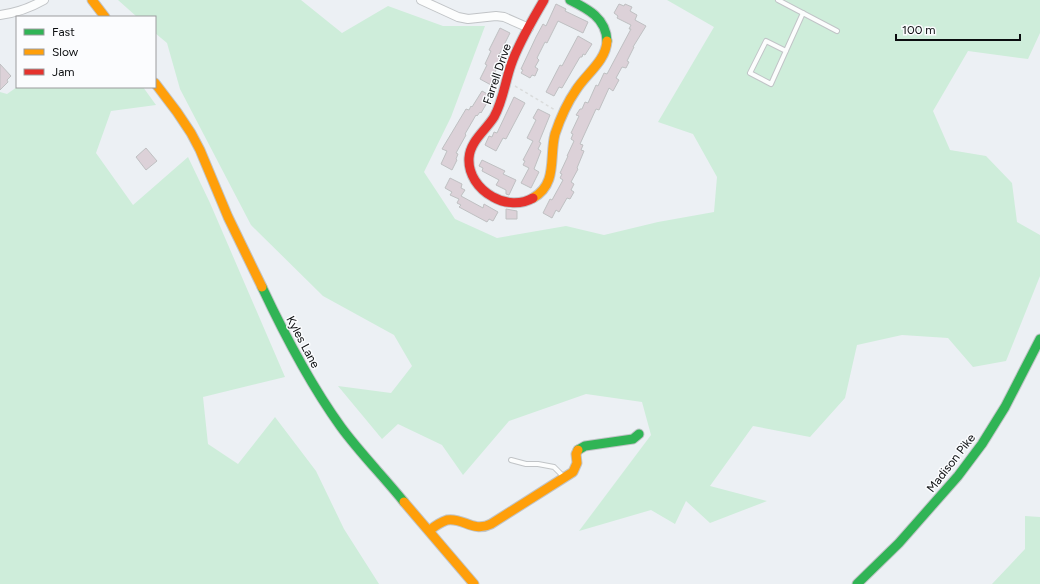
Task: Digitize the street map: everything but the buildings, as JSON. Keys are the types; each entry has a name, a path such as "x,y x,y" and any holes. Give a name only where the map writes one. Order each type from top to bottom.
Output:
{"main road":[{"path":"92,0 104,16"},
{"name":"Farrell Drive","path":"544,0 515,53 496,113 475,140 469,157 469,169 478,186 492,196 506,202 520,203 534,198 549,183 557,128 580,84 602,59 608,42 604,25 600,19 593,13 570,0"},
{"name":"Kyles Lane","path":"156,84 180,117 200,150 228,217 271,307 306,373 342,428 430,530 474,584"},
{"name":"Madison Pike","path":"857,584 899,543 958,476 982,444 1005,407 1040,339"},
{"path":"430,530 439,523 448,520 466,522 474,527 483,527 491,524 573,472 577,463 576,454 578,449 585,446 633,440 640,434"}],"street":[{"path":"0,15 25,9 44,0"},
{"path":"421,0 458,17 468,19 496,16 504,17 529,28"}],"lane":[{"path":"778,0 837,31"},
{"path":"786,51 766,41 750,73 770,84 786,51 803,13"},
{"path":"511,460 526,464 538,464 554,467 564,477"}],"path":[{"path":"506,81 563,115"}],"green space":[{"path":"118,0 301,0 342,33 388,6 443,26 485,26 451,117 424,172 455,219 497,238 566,226 604,235 658,222 714,212 717,177 693,134 658,122 714,27 667,0 1040,0 1040,33 1028,59 968,51 933,111 950,150 986,156 1012,183 1017,222 1040,235 1040,276 1006,361 973,367 948,338 902,335 857,345 845,398 810,437 753,426 710,486 767,501 710,523 686,501 675,524 651,510 579,531 651,435 642,402 586,394 509,421 463,475 442,445 398,424 382,439 338,386 391,393 412,366 394,335 323,296 251,225 180,89 167,43 156,34 156,16 136,16"},
{"path":"16,88 144,88 156,105 111,111 96,153 133,205 188,157 210,203 285,377 203,397 208,444 238,464 275,417 316,471 344,529 379,584 0,584 0,92 7,94"},
{"path":"1025,516 1040,517 1040,584 992,584 1025,549"}],"traffic: fast":[{"path":"570,0 583,7 600,20 606,33 607,41"},
{"path":"262,287 298,359 330,411 356,446 404,502"},
{"path":"857,584 899,543 958,476 982,444 1005,407 1040,339"},
{"path":"578,450 585,446 633,439 639,434"}],"traffic: slow":[{"path":"92,0 104,16"},
{"path":"533,198 541,192 549,178 555,134 564,111 580,84 603,55 607,41"},
{"path":"156,84 177,112 200,150 228,217 262,287"},
{"path":"430,530 447,520 458,521 479,527 491,524 573,472 577,463 576,454 578,450"},
{"path":"404,502 474,584"}],"traffic: jam":[{"path":"533,198 523,202 513,203 503,201 488,194 483,190 472,175 469,158 472,146 491,122 497,111 514,56 544,0"}]}
